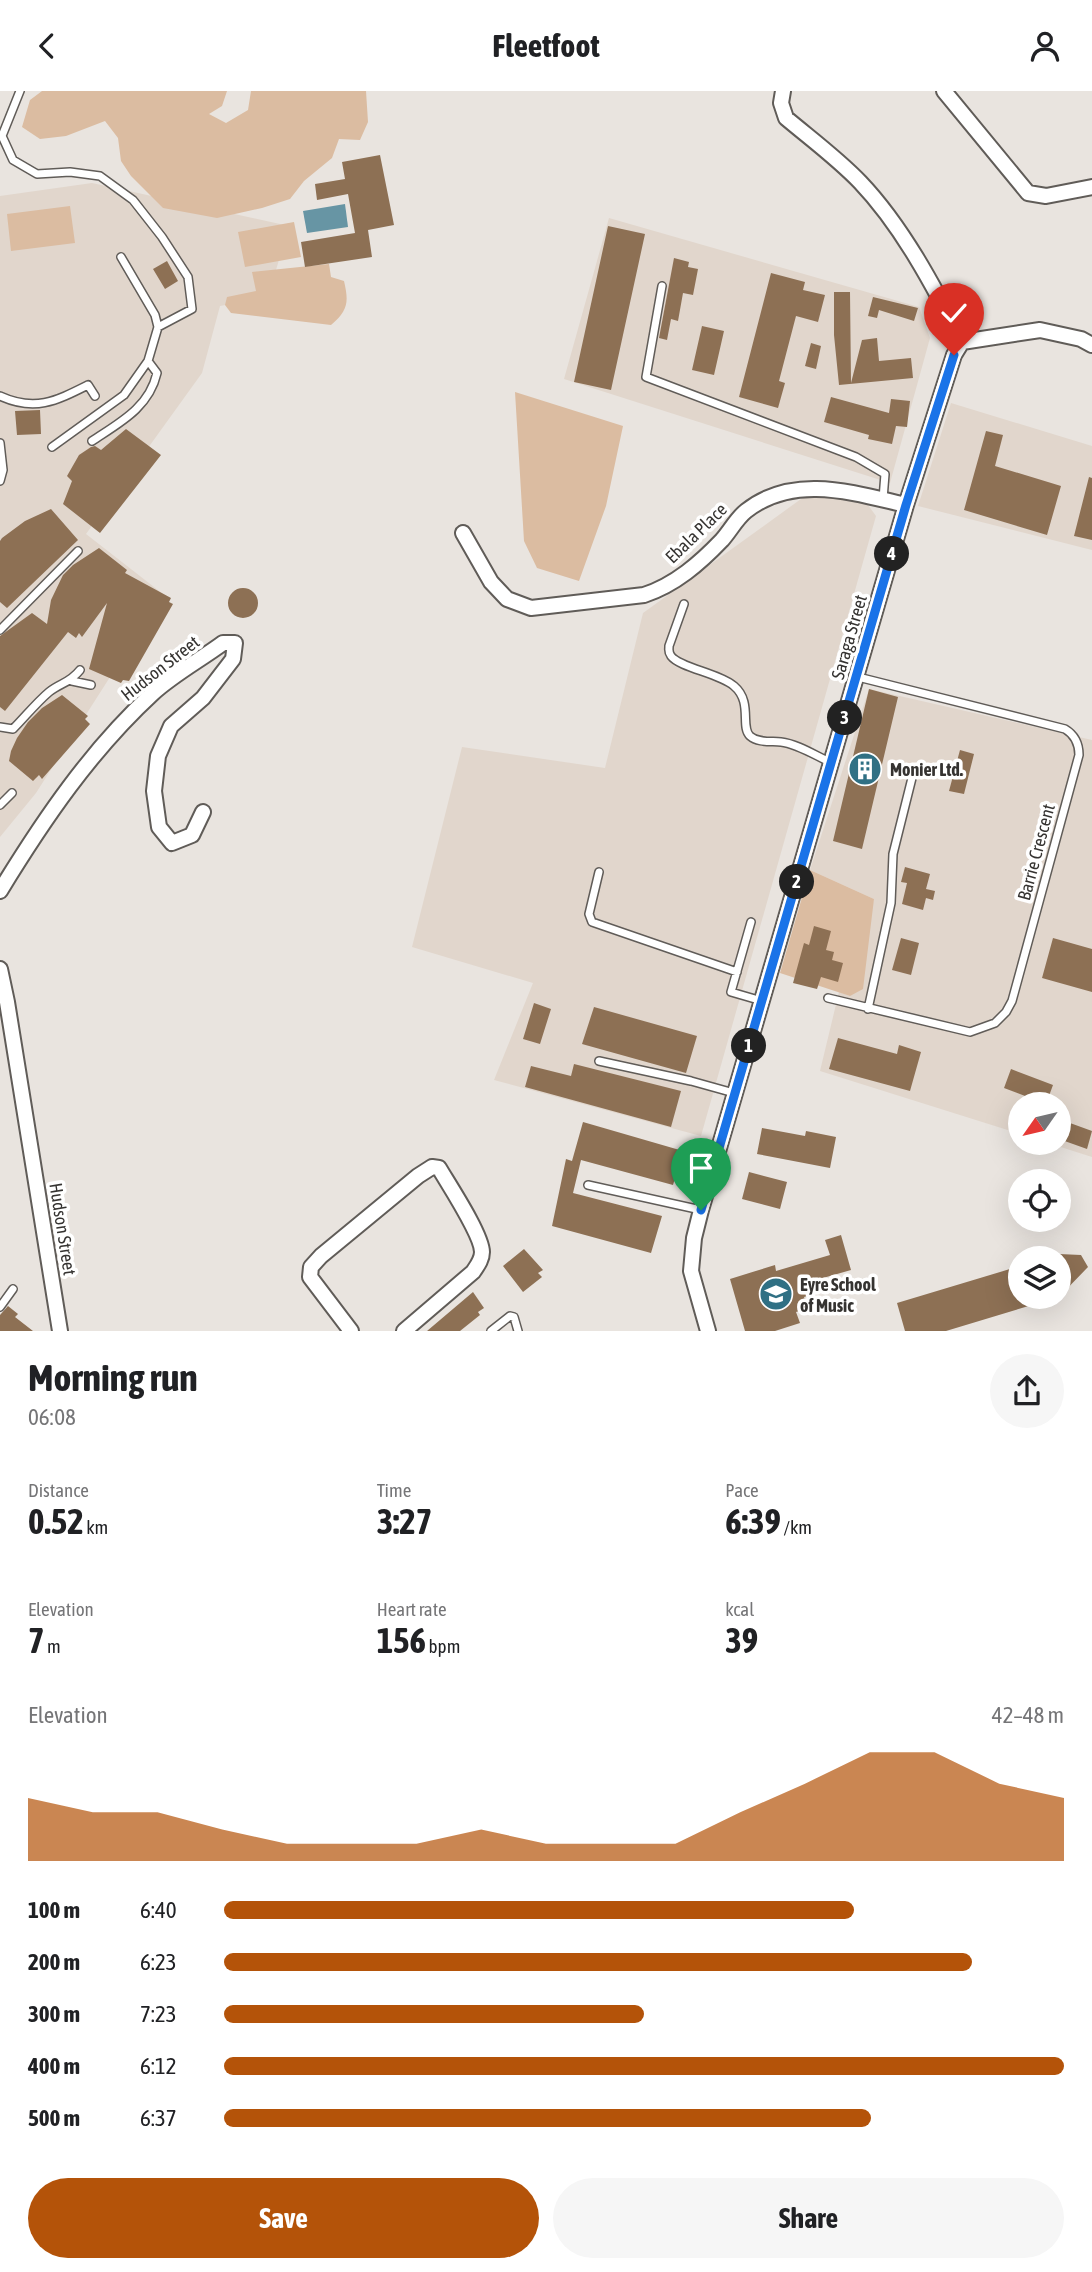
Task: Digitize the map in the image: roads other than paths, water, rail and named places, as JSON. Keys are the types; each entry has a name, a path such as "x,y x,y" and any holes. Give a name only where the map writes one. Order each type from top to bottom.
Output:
{"street":[{"path":"783,91 781,103 786,118 860,182 887,216 941,300 962,342 1040,330 1080,339 1092,345"},
{"path":"944,91 1028,193 1046,196 1092,187"},
{"name":"Saraga Street","path":"708,1331 691,1271 694,1238 701,1210 906,505 954,355 962,342"},
{"name":"Ebala Place","path":"463,533 491,582 507,599 531,608 644,595 662,589 692,568 746,511 769,498 799,489 836,488 906,505"},
{"name":"Hudson Street","path":"0,891 33,837 84,766 122,723 155,691 222,643 235,643 233,659 203,698 171,726 158,756 154,791 159,827 172,843 192,835 203,812"},
{"name":"Hudson Street","path":"0,976 7,1002 60,1331"},
{"path":"351,1331 310,1277 311,1267 418,1176 432,1167 439,1168 478,1237 481,1260 474,1272 404,1331"}],"lane":[{"path":"20,91 2,136 13,160 37,173 70,172 100,176 133,201 162,237 188,277 192,309 158,327"},
{"path":"52,447 124,395 148,361 158,327 155,315 121,257"},
{"path":"662,286 646,377 856,457 886,474 883,499"},
{"path":"92,441 143,404 157,373 148,361"},
{"path":"0,396 21,404 46,404 88,385 95,396"},
{"path":"0,443 0,481"},
{"path":"0,630 78,551"},
{"path":"684,604 669,646 669,653 674,659 713,673 736,688 744,701 746,731 752,738 787,743 832,763"},
{"path":"72,681 80,670"},
{"name":"Barrie Crescent","path":"828,998 970,1033 995,1023 1012,1001 1079,755 1079,747 1072,733 1065,729 858,677"},
{"path":"0,727 13,729 60,684 72,681 91,685"},
{"path":"868,1009 891,903 893,854 912,774"},
{"path":"0,805 12,793"},
{"path":"599,872 589,914 592,922 737,972"},
{"path":"751,922 731,992 763,1002"},
{"path":"599,1061 734,1093"},
{"path":"588,1185 701,1210"},
{"path":"0,1307 13,1289"},
{"path":"491,1331 510,1316 514,1317 518,1331"}],"water":[{"path":"345,204 348,227 307,233 303,211"}],"place":[{"name":"Monier Ltd.","path":"865,769"},
{"name":"Eyre School of Music","path":"776,1294"}]}
